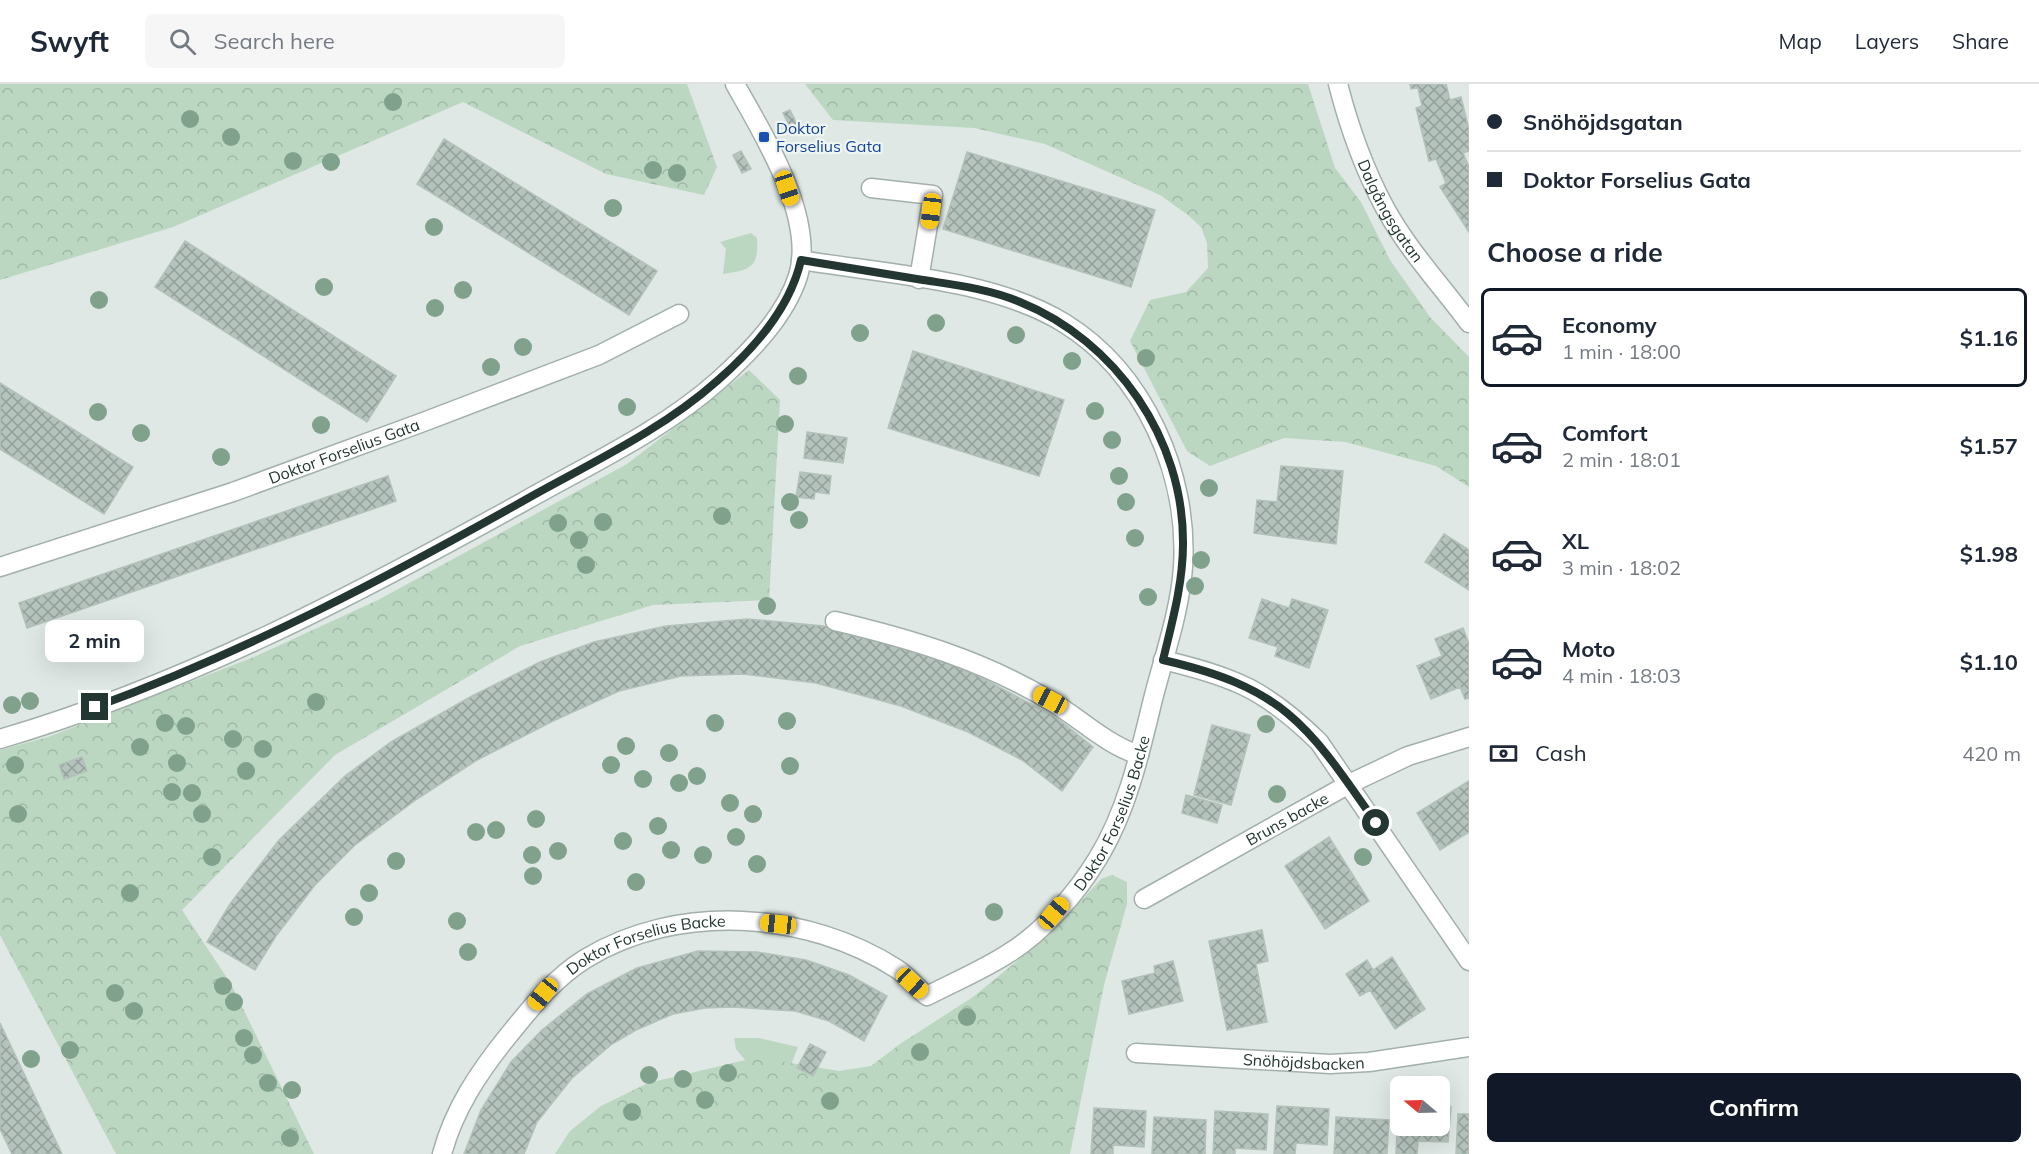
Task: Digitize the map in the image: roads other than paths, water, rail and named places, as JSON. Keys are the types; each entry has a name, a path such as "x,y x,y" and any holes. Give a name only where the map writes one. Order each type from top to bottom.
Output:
{"street":[{"path":"0,739 191,671 316,612 617,449 700,395 763,335 782,308 797,279 801,260 798,224 787,188 764,137 735,84"},
{"name":"Dalgångsgatan","path":"1338,84 1363,163 1386,210 1423,264 1469,323"},
{"path":"872,188 933,195 919,279"},
{"name":"Doktor Forselius Backe","path":"442,1154 459,1106 480,1072 543,994 585,960 620,941 666,927 732,921 795,926 838,940 898,970 927,996 1010,952 1054,913 1098,860 1124,801 1139,755 1180,589 1183,526 1177,486 1165,451 1137,395 1104,355 1064,323 1019,301 919,279 801,260"},
{"name":"Doktor Forselius Gata","path":"0,567 233,492 404,429 599,355 679,314"},
{"path":"835,621 906,639 978,662 1050,700 1119,748 1139,755"},
{"path":"1163,660 1204,670 1268,697 1290,713 1319,742 1469,962"},
{"name":"Bruns backe","path":"1144,899 1349,784 1408,756 1469,737"},
{"name":"Snöhöjdsbacken","path":"1136,1053 1330,1064 1369,1062 1469,1047"}],"place":[{"name":"Doktor Forselius Gata","path":"764,137"}]}
